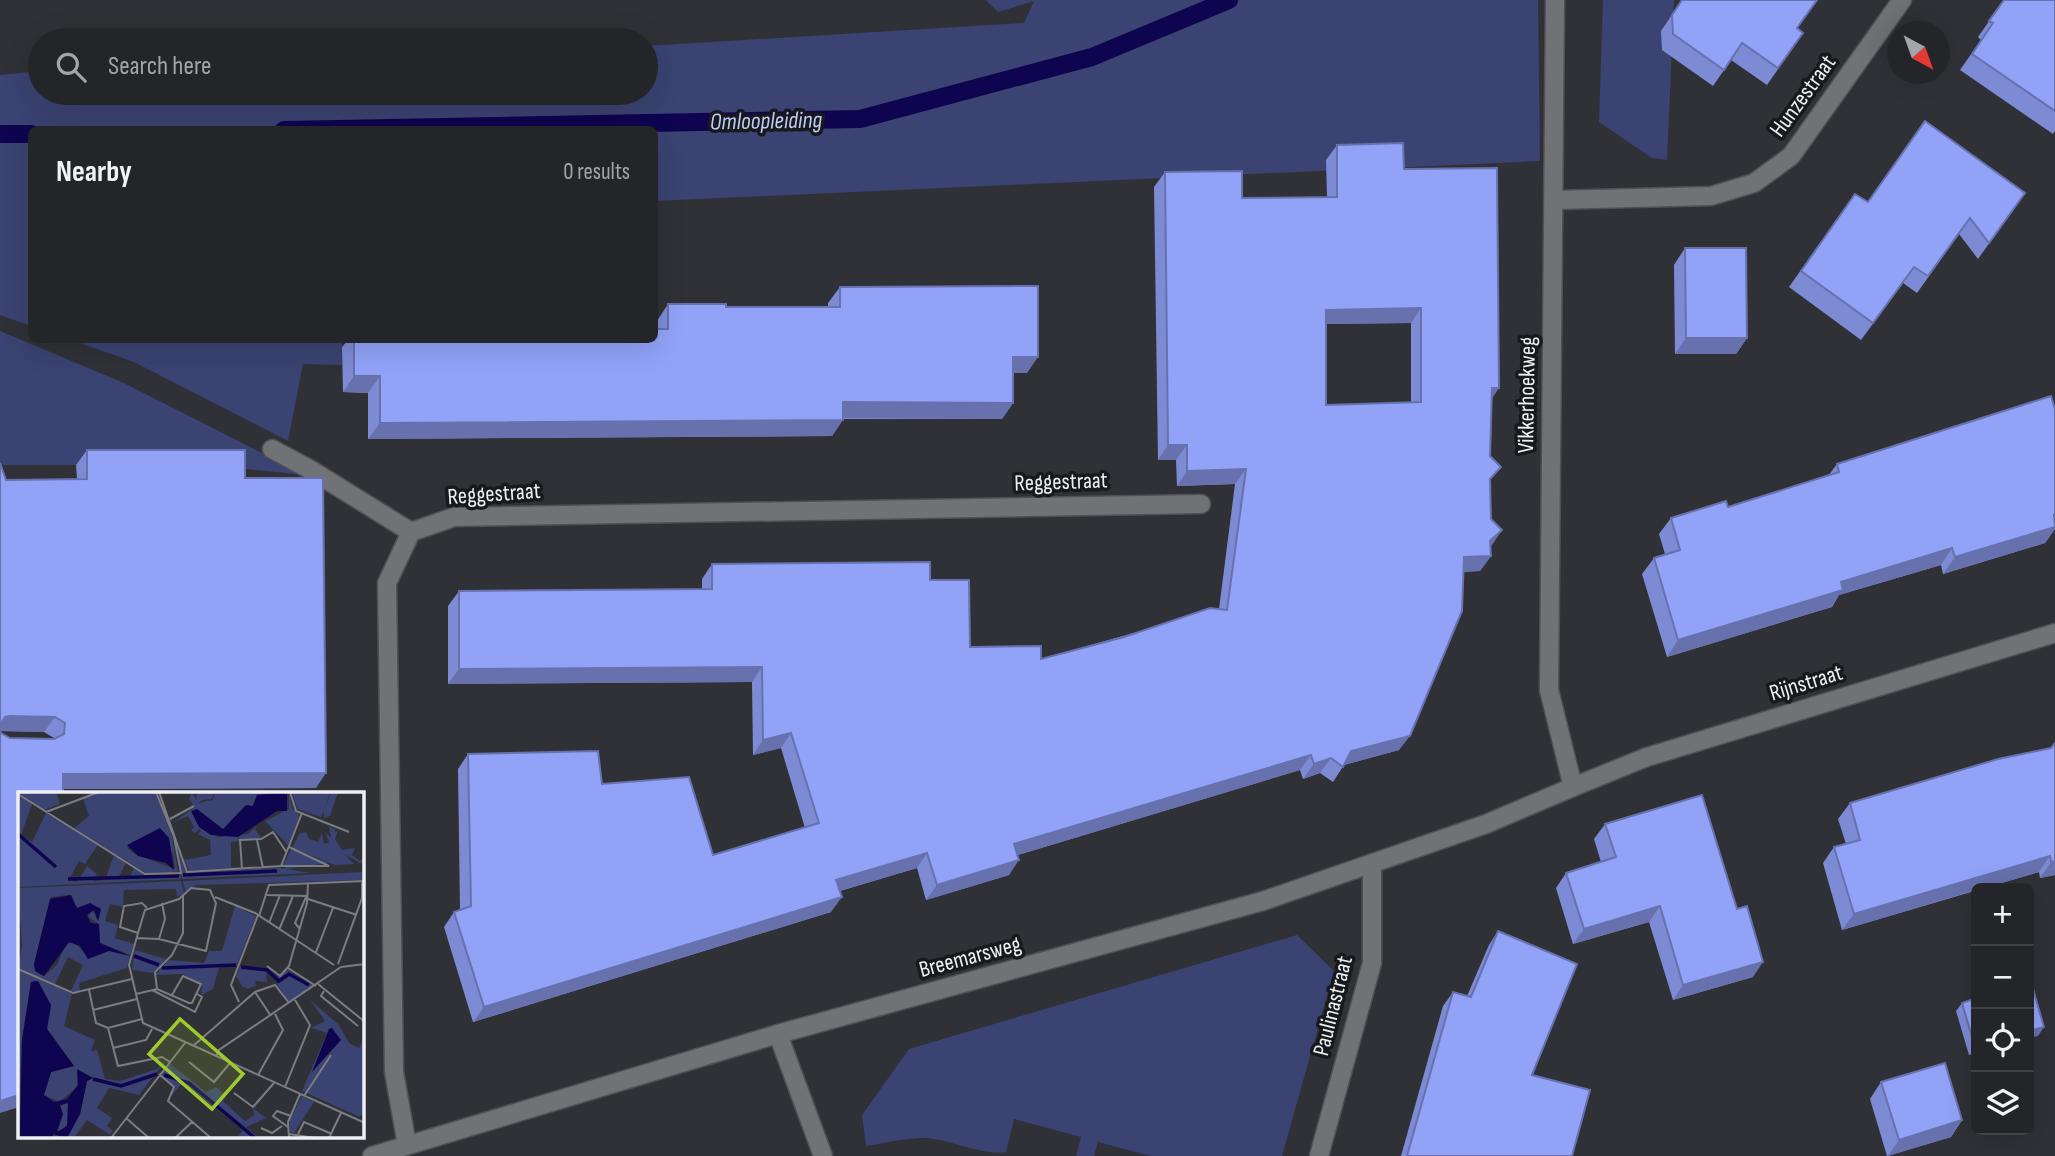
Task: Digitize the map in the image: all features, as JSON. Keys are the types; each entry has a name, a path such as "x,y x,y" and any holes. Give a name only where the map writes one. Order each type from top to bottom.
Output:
{"street":[{"name":"Vikkerhoekweg","path":"1555,0 1549,690 1573,787"},
{"name":"Hunzestraat","path":"1554,200 1711,196 1754,183 1791,156 1902,0"},
{"path":"272,449 411,532 387,583 394,1072 407,1145"},
{"name":"Reggestraat","path":"411,532 454,517 1201,504"},
{"name":"Rijnstraat","path":"1573,787 1647,757 2055,632"},
{"name":"Breemarsweg","path":"372,1156 778,1034 1263,901 1486,824 1573,787"},
{"name":"Paulinastraat","path":"1319,1156 1372,963 1372,864"},
{"path":"778,1034 823,1156"}],"shaded area":[{"path":"986,0 1538,0 1540,161 658,201 658,126 28,126 28,325 0,315 0,75 28,72 28,105 658,105 658,45 1024,23 1034,1 998,12"},
{"path":"1603,0 1674,0 1667,160 1652,158 1599,122"},
{"path":"0,331 124,383 305,475 208,465 0,465"},
{"path":"80,343 342,343 342,365 303,364 288,441 134,362"},
{"path":"1297,935 1334,971 1282,1156 1151,1156 1098,1142 1094,1156 1076,1156 1081,1137 1014,1119 1006,1152 988,1152 927,1138 866,1146 862,1115 909,1049"}],"building":[{"path":"1682,0 1817,0 1797,28 1803,33 1778,68 1742,43 1724,70 1673,34 1672,15"},
{"path":"2004,0 2055,0 2055,111 1972,54 1993,23 1989,21"},
{"path":"1925,121 2025,193 1989,243 1970,218 1928,276 1914,267 1873,323 1801,271 1855,194 1868,202"},
{"path":"1403,143 1404,169 1497,168 1499,388 1492,388 1490,456 1501,467 1490,479 1491,519 1502,530 1490,541 1491,556 1464,557 1462,611 1410,736 1351,751 1343,767 1331,758 1314,764 1311,755 1014,844 1019,860 937,885 927,853 836,880 842,897 484,1007 454,912 471,906 468,754 598,751 602,784 689,777 713,855 819,823 791,733 763,740 762,667 459,669 459,591 712,589 712,564 930,562 930,580 969,580 970,647 1041,646 1041,659 1124,637 1210,608 1227,610 1246,469 1187,471 1187,445 1168,445 1165,172 1242,171 1242,198 1337,197 1337,145","holes":["1421,308 1421,402 1326,405 1326,310"]},
{"path":"1685,248 1746,248 1747,338 1686,338"},
{"path":"1038,286 1038,357 1013,357 1013,403 843,402 843,420 380,423 380,376 354,376 354,343 658,343 658,329 668,329 668,304 840,307 840,287"},
{"path":"2051,396 2055,409 2055,527 1955,557 1952,548 1841,582 1843,590 1678,640 1654,558 1680,550 1671,518 1726,501 1728,507 1839,472 1837,464"},
{"path":"87,450 245,450 245,478 323,478 326,773 63,774 63,792 18,792 18,1095 0,1101 0,729 1,733 10,738 54,739 64,734 65,723 55,717 10,716 5,717 0,725 0,463 6,480 87,479"},
{"path":"2055,743 2055,861 2051,862 2050,856 1854,914 1834,847 1860,840 1850,803 1998,759 2051,748"},
{"path":"1702,795 1737,909 1747,906 1763,962 1683,985 1660,906 1584,929 1566,873 1616,857 1605,824"},
{"path":"1498,931 1577,964 1532,1075 1590,1090 1572,1156 1407,1156 1453,992 1471,997"},
{"path":"2034,992 2044,1027 2034,1030"},
{"path":"1971,1000 1971,1033 1962,1003"},
{"path":"1945,1063 1962,1120 1899,1140 1881,1082"}],"waterway":[{"name":"Omloopleiding","path":"493,126 860,119 1092,57 1229,0"},
{"name":"Omloopleiding","path":"0,134 28,134"}]}
